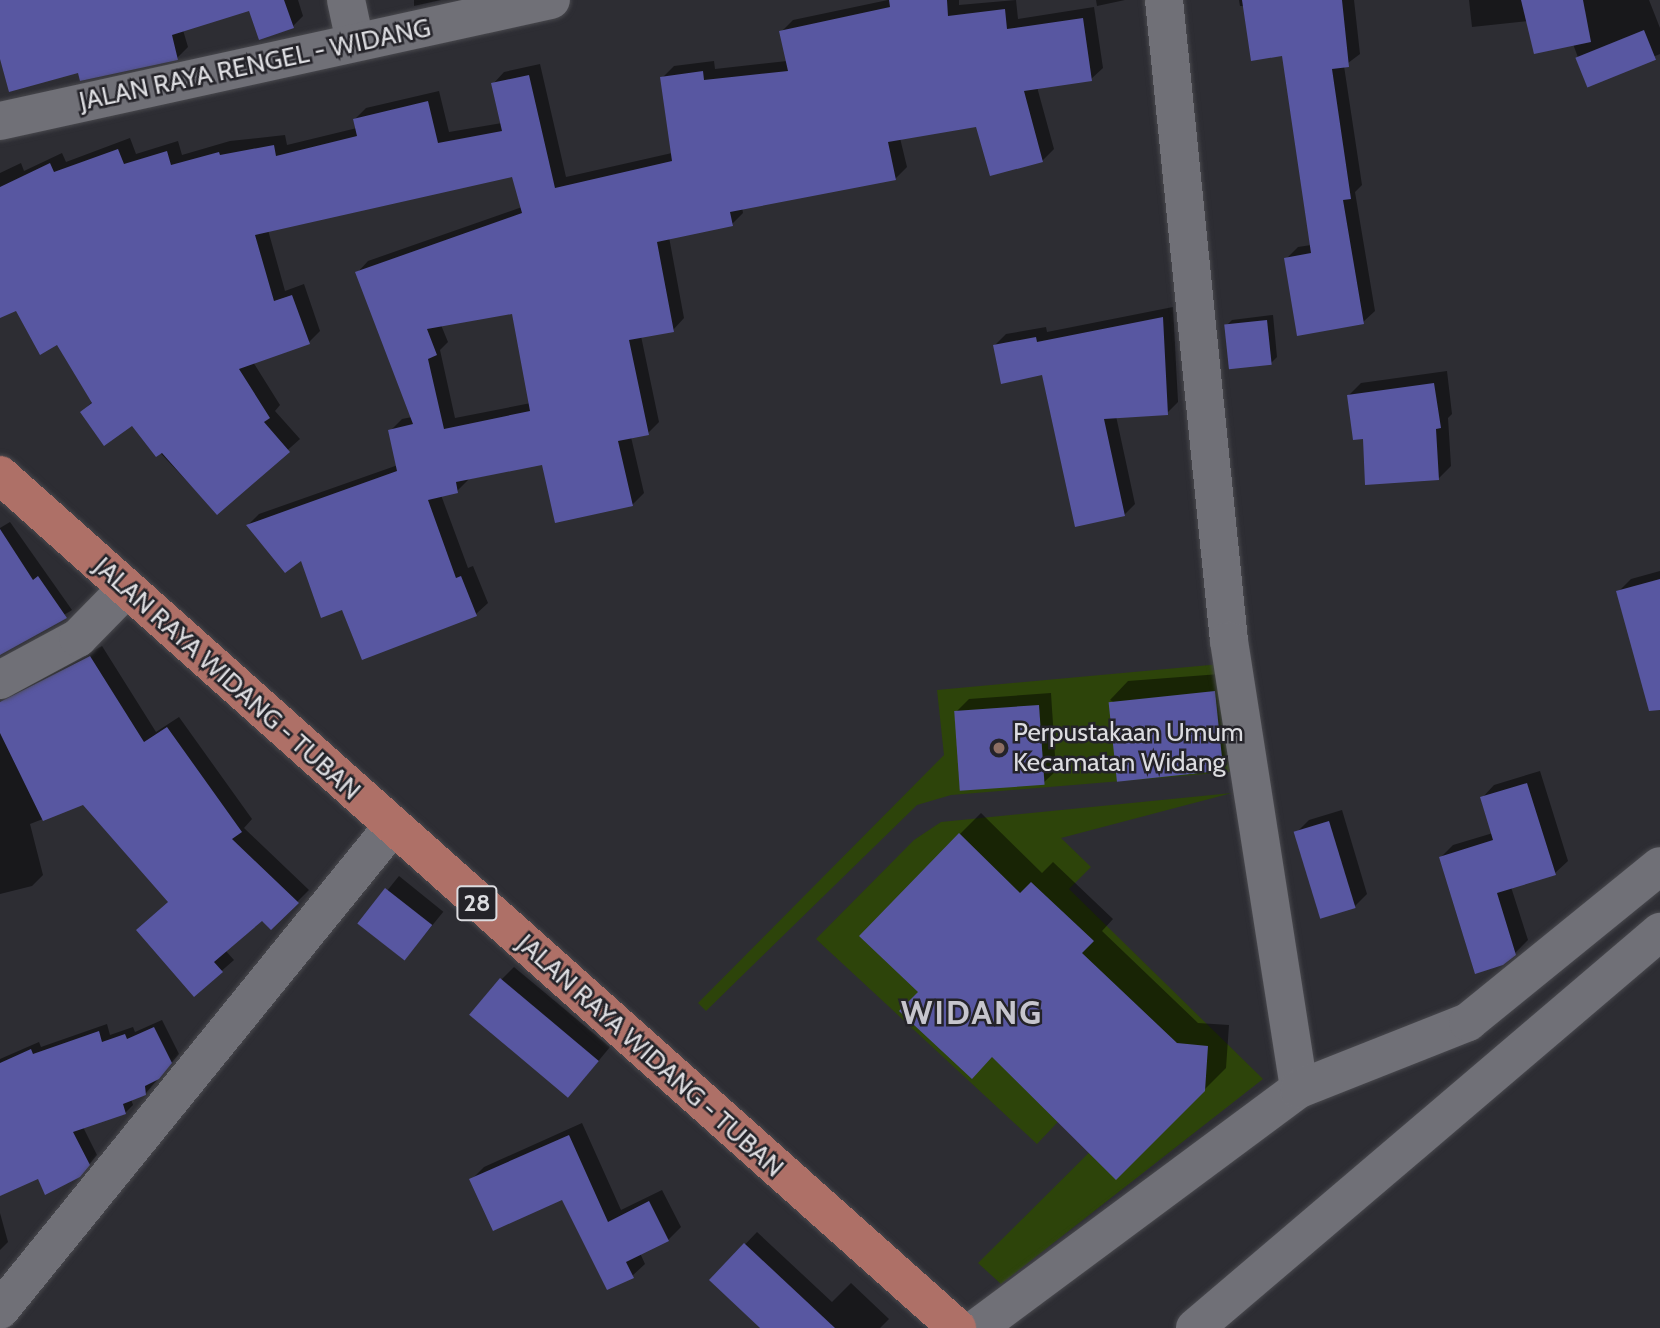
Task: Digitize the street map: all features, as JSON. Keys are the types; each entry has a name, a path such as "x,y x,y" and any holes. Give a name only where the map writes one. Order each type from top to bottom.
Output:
{"highway":[{"name":"JALAN RAYA WIDANG - TUBAN","path":"0,475 957,1328"}],"street":[{"path":"346,0 355,42"},
{"name":"JALAN RAYA RENGEL - WIDANG","path":"0,121 551,0"},
{"path":"1164,0 1229,641 1299,1089"},
{"path":"0,680 78,638 127,589"},
{"path":"0,1310 392,827"},
{"path":"977,1328 1299,1089 1468,1022 1660,866"},
{"path":"1195,1328 1660,932"}],"green space":[{"path":"1221,664 1230,772 951,795 917,805 706,1011 698,1003 944,755 937,690"},
{"path":"1232,793 1061,838 1091,867 1069,889 1263,1079 1001,1284 978,1263 1174,1068 1139,1036 1037,1144 816,939 914,840 941,822"}],"building":[{"path":"0,0 284,0 294,28 259,40 249,11 172,35 178,60 80,81 78,73 9,92 0,59"},
{"path":"889,0 947,0 948,16 1005,9 1007,29 1083,18 1092,81 1024,91 1043,162 990,176 976,127 888,142 896,180 730,212 733,226 657,242 674,332 629,340 649,435 618,441 633,506 555,523 542,465 456,482 458,493 428,500 456,578 461,576 477,616 362,660 342,610 321,618 301,561 285,573 246,525 397,471 388,430 413,424 355,272 522,213 512,177 255,235 274,301 292,295 310,344 239,369 270,418 264,422 290,452 217,515 162,453 156,457 132,426 104,446 80,412 92,403 57,345 40,355 16,311 0,318 0,187 50,163 54,172 118,149 124,164 167,151 171,165 219,152 220,155 274,145 276,156 357,136 353,119 428,101 438,143 502,131 491,83 529,75 555,188 672,161 660,77 703,71 704,80 788,71 779,31 890,7","holes":["512,314 530,411 444,429 428,359 437,355 427,329"]},
{"path":"1242,0 1342,0 1349,67 1332,69 1351,199 1343,200 1364,324 1297,336 1284,258 1311,253 1282,56 1251,61"},
{"path":"1521,0 1583,0 1591,42 1534,54"},
{"path":"1644,30 1656,60 1587,87 1575,58"},
{"path":"1163,317 1168,415 1104,419 1125,516 1075,527 1042,375 1001,384 993,345 1036,337 1037,342"},
{"path":"1267,320 1272,365 1229,369 1224,324"},
{"path":"1434,383 1441,428 1436,429 1439,480 1365,485 1363,439 1353,440 1347,395"},
{"path":"0,529 33,580 38,576 67,618 0,655"},
{"path":"1660,579 1660,710 1649,711 1616,591"},
{"path":"90,656 144,742 167,727 242,832 232,839 299,903 271,930 262,921 214,962 223,972 194,997 136,930 168,902 83,805 43,821 0,733 0,702"},
{"path":"1215,691 1223,771 1117,782 1109,702"},
{"name":"Perpustakaan Umum Kecamatan Widang","path":"1039,705 1045,785 960,791 954,711"},
{"path":"1527,783 1556,875 1497,893 1516,955 1503,965 1475,974 1439,857 1493,840 1480,797"},
{"path":"1329,821 1356,908 1320,919 1294,832"},
{"path":"959,833 1020,893 1031,882 1094,941 1082,953 1177,1043 1208,1046 1205,1091 1116,1180 992,1057 972,1079 899,1011 918,992 859,936"},
{"path":"385,888 432,925 405,960 357,923"},
{"path":"500,978 599,1061 568,1098 469,1015"},
{"path":"154,1027 172,1063 159,1079 145,1086 146,1095 123,1104 126,1114 73,1132 90,1165 80,1177 45,1195 38,1179 0,1196 0,1063 31,1049 33,1054 99,1031 102,1042 125,1034 127,1039"},
{"path":"569,1135 608,1222 649,1201 669,1241 626,1262 634,1278 607,1290 562,1200 493,1231 469,1179"},
{"path":"744,1243 835,1328 760,1328 709,1280"}],"place":[{"name":"Perpustakaan Umum Kecamatan Widang","path":"999,748"}],"district":[{"name":"WIDANG","path":"972,1013"}]}
